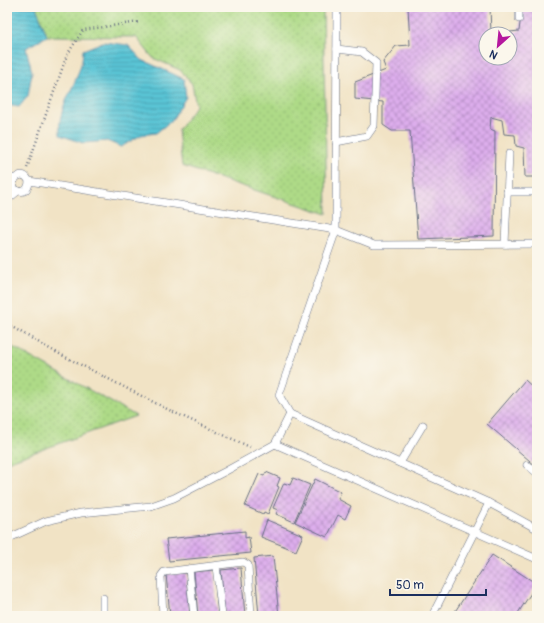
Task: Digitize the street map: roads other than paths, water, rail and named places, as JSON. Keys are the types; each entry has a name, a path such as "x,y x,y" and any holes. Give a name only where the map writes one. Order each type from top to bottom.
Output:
{"lane":[{"path":"337,7 336,230 278,395 290,414 489,502 537,529"},
{"path":"519,7 519,19"},
{"path":"336,142 367,136 374,126 376,63 362,52 337,49"},
{"path":"505,244 509,154"},
{"path":"27,179 29,185 25,191 18,191 13,186 15,179 21,175 27,179 336,230 374,245 537,244"},
{"path":"7,176 15,179"},
{"path":"7,200 18,191"},
{"path":"507,192 537,192"},
{"path":"7,539 46,521 81,512 151,506 174,498 261,453 275,444 290,414"},
{"path":"400,463 423,425"},
{"path":"275,444 537,559"},
{"path":"527,465 537,473"},
{"path":"432,616 489,502"},
{"path":"163,616 161,576 164,572 243,562 248,565 251,616"},
{"path":"216,566 222,616"},
{"path":"189,569 194,616"},
{"path":"103,598 103,616"}],"water":[{"path":"7,7 36,7 47,36 26,48 32,72 28,96 19,107 7,105"},
{"path":"103,42 128,45 142,60 184,79 186,97 172,120 156,133 141,135 121,147 107,141 83,143 60,135 60,123 63,108 77,76 83,50"}]}
